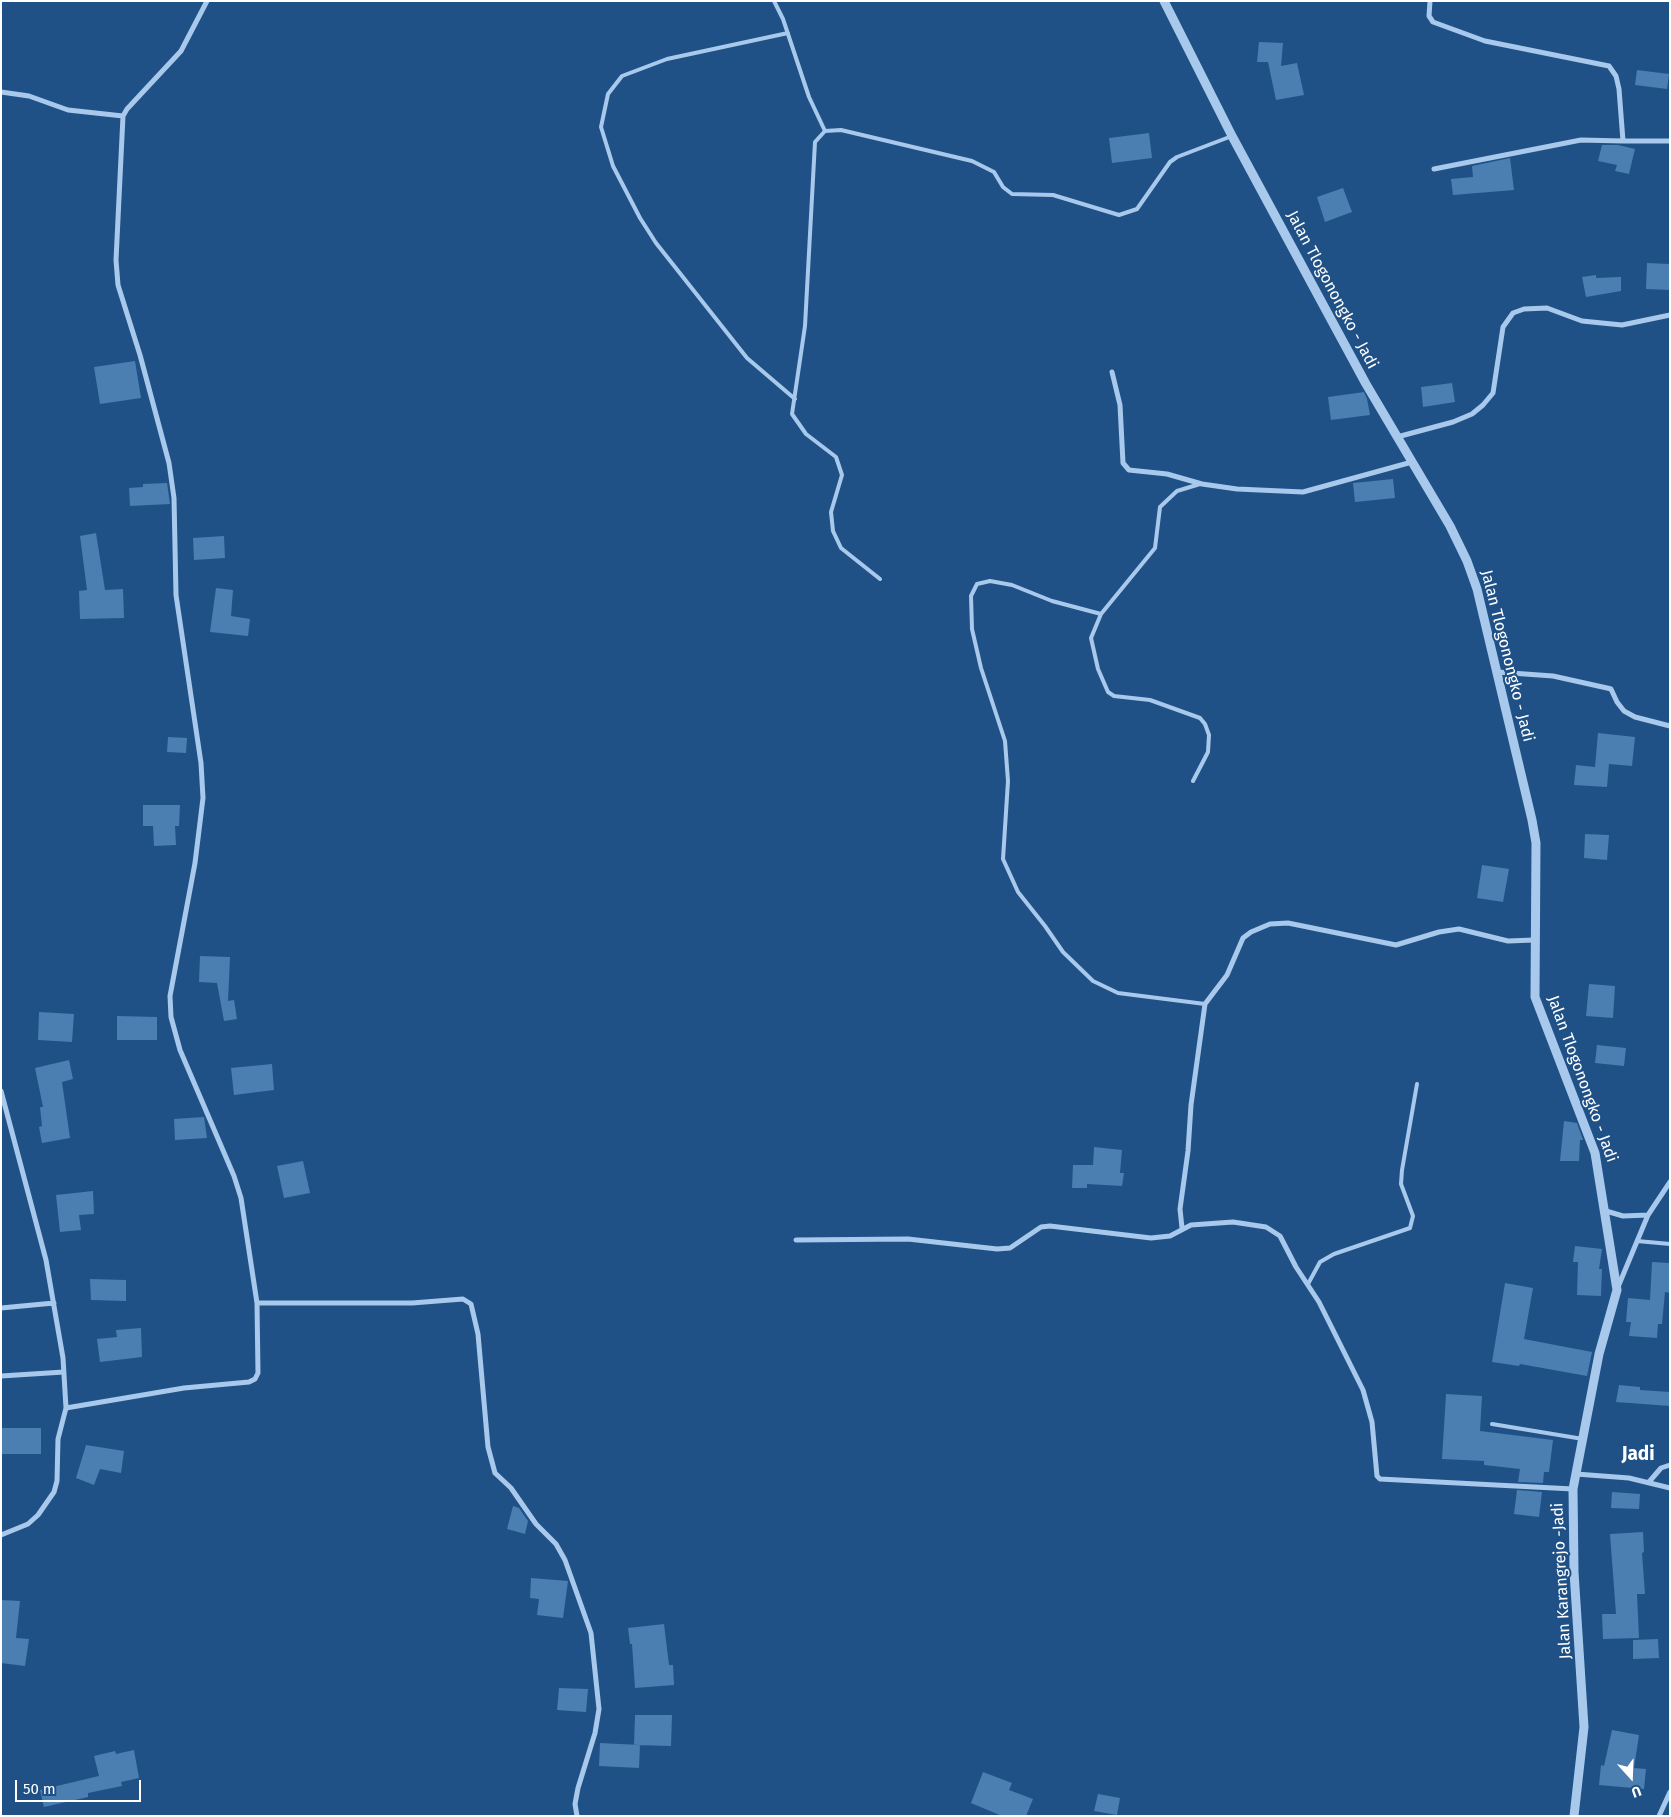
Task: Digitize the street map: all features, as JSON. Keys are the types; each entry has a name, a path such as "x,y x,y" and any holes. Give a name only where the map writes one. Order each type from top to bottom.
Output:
{"street":[{"path":"66,1408 184,1388 249,1382 255,1379 258,1373 257,1303 241,1198 234,1176 180,1050 171,1017 170,996 194,863 203,798 201,762 176,595 172,483 117,274 123,116 127,109 181,51 207,1"},
{"name":"Jalan Tlogonongko - Jadi","path":"1164,1 1232,136 1362,376 1450,526 1467,561 1477,589 1536,843 1535,997 1586,1125 1600,1172 1617,1290"},
{"path":"1430,1 1429,16 1433,22 1485,41 1609,66 1616,76 1619,89 1623,141"},
{"path":"1,92 29,96 68,110 123,116"},
{"path":"1434,169 1581,140 1670,142"},
{"path":"1397,437 1453,422 1472,414 1483,405 1492,393 1503,326 1513,313 1524,309 1546,308 1582,321 1622,325 1670,315"},
{"path":"1112,372 1120,405 1122,454 1126,468 1145,473 1167,474 1202,484 1237,489 1303,492 1412,462"},
{"path":"1497,672 1553,676 1608,688 1611,689 1617,702 1624,710 1635,717 1670,726"},
{"path":"1182,1228 1180,1209 1188,1151 1191,1105 1205,1004 1227,975 1244,938 1251,932 1270,924 1288,923 1318,927 1396,945 1439,932 1459,929 1508,941 1534,940"},
{"path":"1,1092 46,1260 64,1372 66,1408 58,1439 57,1481 54,1492 28,1524 1,1535"},
{"path":"1617,1290 1648,1215 1670,1182"},
{"path":"1606,1211 1623,1216 1648,1215"},
{"path":"796,1240 908,1240 997,1250 1010,1248 1041,1227 1050,1226 1152,1238 1170,1236 1182,1228 1191,1225 1234,1222 1266,1227 1275,1231 1308,1284 1363,1390 1372,1422 1376,1476 1380,1480 1573,1489"},
{"name":"Jalan Karangrejo -Jadi","path":"1574,1816 1584,1727 1574,1572 1573,1489 1599,1354 1617,1290"},
{"path":"257,1303 404,1303 463,1299 472,1304 478,1334 488,1447 495,1473 511,1488 560,1552 591,1633 599,1709 578,1788 575,1804 577,1816"},
{"path":"1,1308 54,1303"},
{"path":"1,1376 64,1372"},
{"path":"1649,1482 1661,1468 1670,1465"},
{"path":"1576,1474 1649,1482 1670,1488"},
{"path":"1659,1816 1670,1792"}],"lane":[{"path":"774,1 788,33 809,97 825,131"},
{"path":"788,33 667,59 622,76 608,94 601,127 613,166 640,218 656,243 747,358 794,399"},
{"path":"880,579 841,548 833,531 831,512 842,476 836,457 806,434 792,414 805,326 815,142 825,131 841,130 972,161 994,172 1004,187 1012,194 1053,195 1119,215 1137,209 1170,162 1177,157 1232,136"},
{"path":"1193,781 1208,752 1210,735 1205,724 1200,718 1150,700 1114,696 1108,692 1098,669 1091,638 1101,614 1155,548 1160,507 1177,491 1202,484"},
{"path":"1101,614 1052,601 1012,585 990,581 977,584 971,596 972,628 981,668 1005,741 1008,781 1003,859 1018,892 1063,952 1092,981 1118,993 1205,1004"},
{"path":"1308,1284 1320,1262 1334,1254 1410,1228 1413,1216 1401,1184 1417,1084"},
{"path":"1637,1241 1670,1244"},
{"path":"1492,1424 1583,1439"}],"building":[{"path":"1259,42 1283,43 1281,66 1297,63 1304,95 1276,100 1268,62 1257,62"},
{"path":"1637,70 1669,74 1667,89 1635,85"},
{"path":"1149,133 1152,158 1112,163 1109,138"},
{"path":"1602,145 1618,145 1635,149 1629,174 1615,171 1617,165 1598,161"},
{"path":"1510,158 1514,190 1453,195 1451,179 1473,177 1472,166"},
{"path":"1343,188 1352,212 1325,222 1317,197"},
{"path":"1647,263 1670,264 1670,290 1646,289"},
{"path":"1596,275 1596,278 1621,277 1621,291 1586,297 1582,277"},
{"path":"135,361 141,398 100,404 94,367"},
{"path":"1452,383 1455,402 1423,407 1421,387"},
{"path":"1364,392 1370,415 1331,420 1328,397"},
{"path":"1393,479 1395,498 1355,502 1353,483"},
{"path":"167,483 170,504 130,506 129,488 143,487 143,484"},
{"path":"96,533 105,590 123,589 124,618 80,619 79,591 87,590 80,536"},
{"path":"224,536 225,558 194,560 193,538"},
{"path":"216,588 233,590 231,616 250,619 248,636 210,632"},
{"path":"1598,733 1635,737 1632,766 1609,764 1607,787 1574,785 1576,765 1595,767"},
{"path":"168,737 187,738 186,753 167,752"},
{"path":"143,805 180,805 179,826 175,826 176,845 154,846 153,826 143,826"},
{"path":"1585,834 1609,835 1607,860 1584,858"},
{"path":"1482,865 1509,869 1503,902 1477,898"},
{"path":"200,956 230,957 228,1001 234,1000 237,1019 224,1021 217,983 199,982"},
{"path":"1589,984 1615,986 1613,1018 1586,1016"},
{"path":"39,1012 74,1014 72,1042 38,1040"},
{"path":"117,1016 157,1017 157,1040 117,1040"},
{"path":"1597,1045 1626,1048 1624,1066 1595,1063"},
{"path":"69,1060 73,1079 62,1082 70,1138 42,1143 39,1127 42,1126 40,1107 43,1107 35,1068"},
{"path":"272,1064 274,1090 234,1095 231,1068"},
{"path":"204,1117 207,1138 175,1140 174,1119"},
{"path":"1564,1121 1577,1123 1583,1140 1580,1140 1579,1161 1560,1161"},
{"path":"1094,1147 1122,1150 1120,1173 1124,1173 1122,1186 1087,1184 1087,1188 1072,1188 1073,1165 1093,1165"},
{"path":"303,1161 310,1193 284,1198 277,1166"},
{"path":"93,1191 94,1214 79,1215 81,1230 60,1232 56,1195"},
{"path":"1575,1246 1602,1249 1599,1269 1602,1269 1601,1296 1577,1295 1578,1262 1573,1262"},
{"path":"1652,1262 1670,1263 1670,1293 1665,1292 1662,1324 1658,1324 1657,1338 1629,1336 1631,1322 1626,1322 1628,1298 1650,1300"},
{"path":"90,1279 126,1280 126,1301 91,1300"},
{"path":"1505,1283 1533,1288 1524,1339 1592,1352 1587,1376 1520,1364 1519,1366 1492,1362"},
{"path":"141,1328 142,1357 100,1362 97,1339 117,1337 116,1330"},
{"path":"1619,1385 1640,1387 1640,1390 1670,1392 1670,1406 1616,1402"},
{"path":"1446,1394 1482,1396 1480,1431 1553,1440 1549,1472 1544,1472 1543,1483 1518,1482 1520,1469 1484,1465 1484,1461 1442,1459"},
{"path":"1,1428 41,1428 41,1454 1,1454"},
{"path":"86,1445 124,1451 121,1473 100,1469 94,1485 76,1478"},
{"path":"1517,1490 1542,1492 1539,1517 1514,1514"},
{"path":"1612,1492 1640,1494 1639,1509 1611,1508"},
{"path":"513,1506 519,1508 528,1521 525,1534 507,1529"},
{"path":"1643,1532 1644,1552 1642,1553 1645,1594 1637,1594 1639,1638 1603,1639 1602,1614 1616,1614 1610,1534"},
{"path":"531,1578 568,1581 563,1618 537,1615 539,1599 530,1598"},
{"path":"1,1600 20,1601 16,1638 29,1639 25,1666 1,1663"},
{"path":"664,1624 669,1665 673,1665 674,1685 635,1688 632,1644 630,1644 628,1628"},
{"path":"1658,1639 1659,1658 1633,1659 1633,1640"},
{"path":"559,1688 588,1689 586,1712 557,1710"},
{"path":"635,1715 672,1715 671,1746 634,1745"},
{"path":"1612,1730 1639,1735 1634,1768 1646,1769 1644,1789 1599,1785 1601,1765 1604,1766"},
{"path":"600,1743 640,1745 639,1768 599,1766"},
{"path":"134,1750 139,1778 121,1782 122,1786 88,1793 88,1797 44,1807 40,1790 99,1776 94,1756 115,1751 116,1754"},
{"path":"983,1772 1012,1783 1009,1790 1033,1799 1026,1816 1002,1816 971,1803"},
{"path":"1098,1794 1120,1798 1117,1815 1094,1811"}],"district":[{"name":"Jadi","path":"1638,1455"}]}
